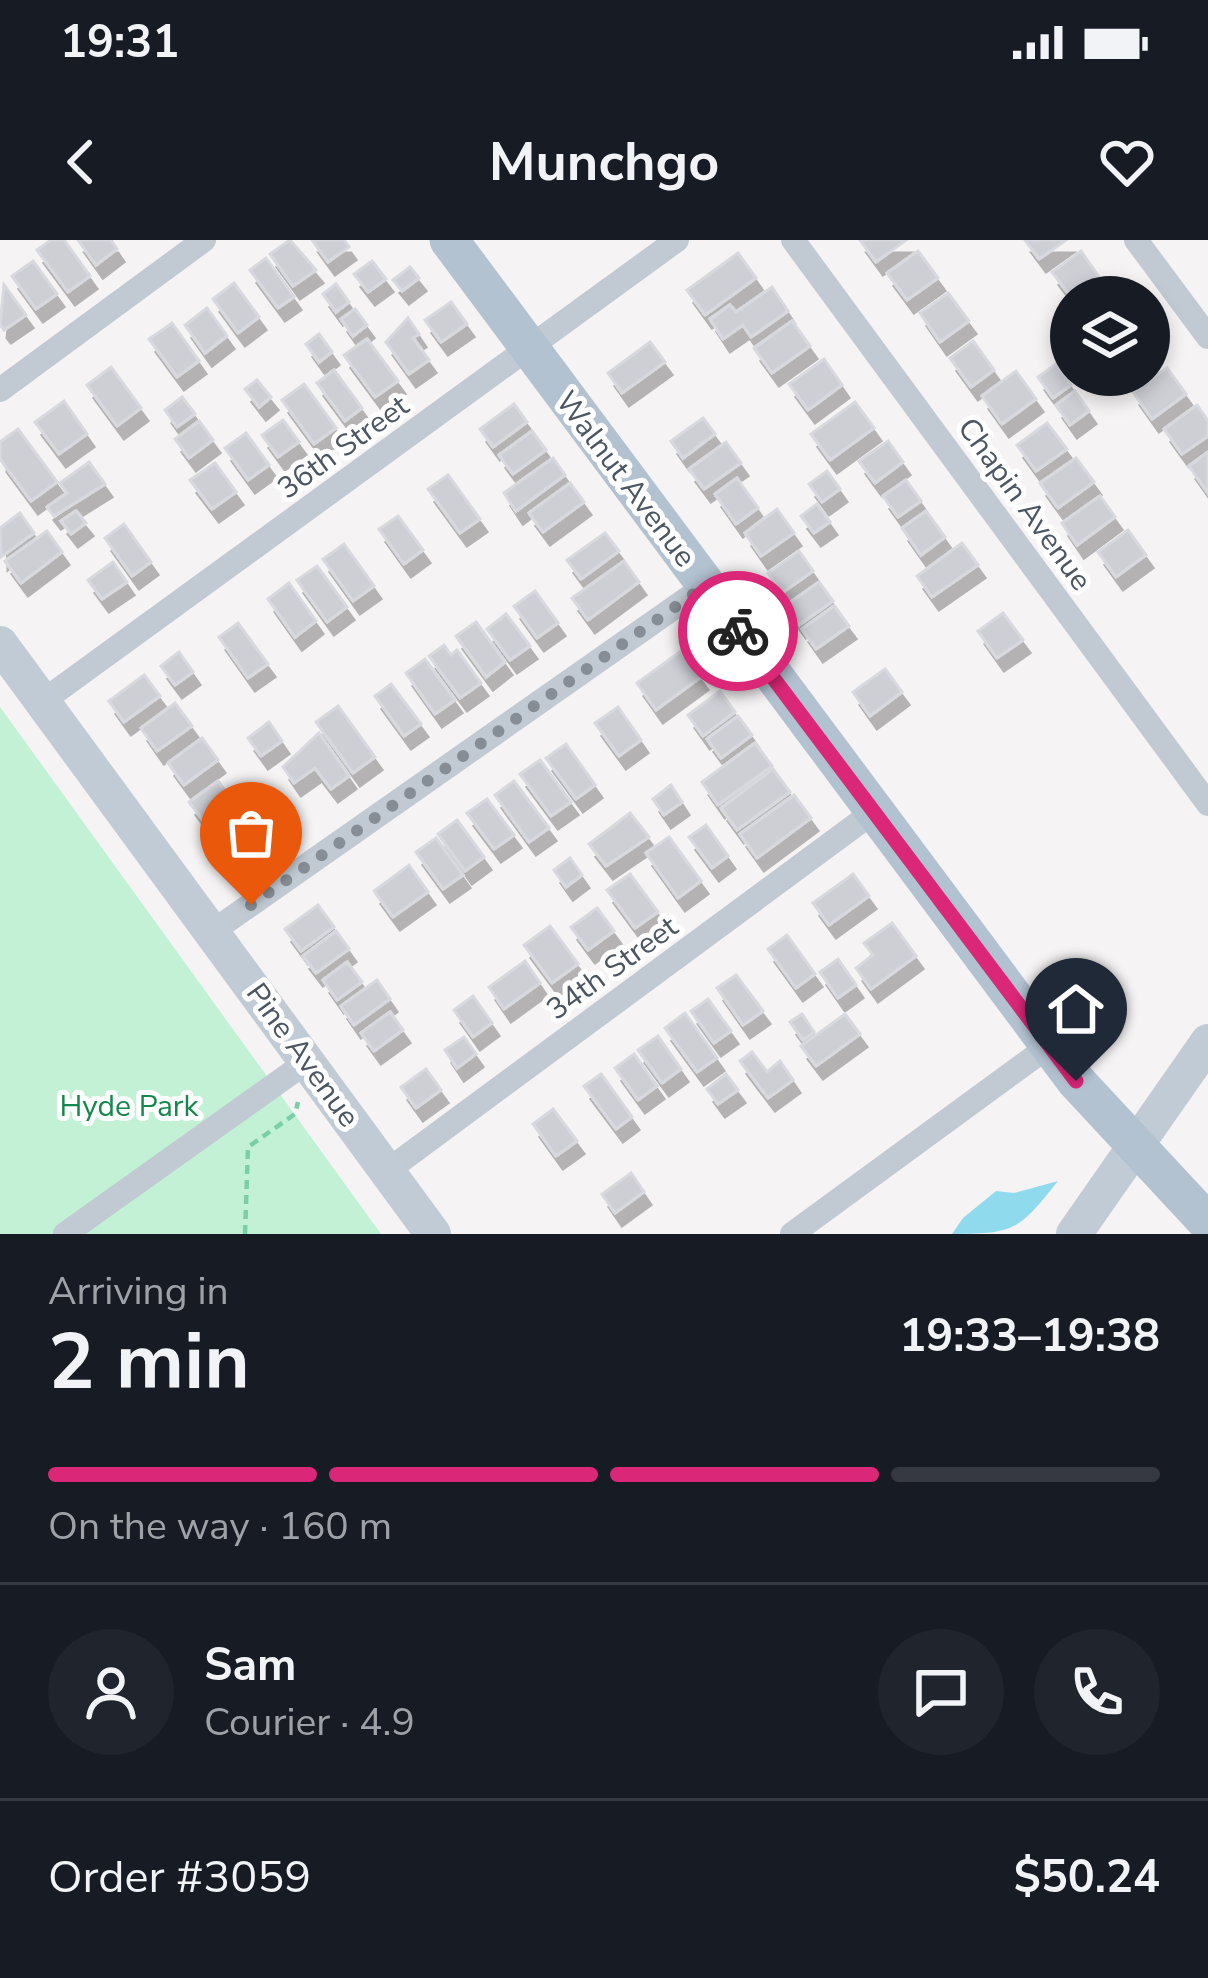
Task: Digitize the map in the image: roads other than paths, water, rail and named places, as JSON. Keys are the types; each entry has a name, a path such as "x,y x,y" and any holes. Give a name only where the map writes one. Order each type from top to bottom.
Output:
{"main road":[{"name":"Walnut Avenue","path":"449,240 1049,1046 1208,1223"},
{"name":"Pine Avenue","path":"0,644 433,1234"},
{"path":"1074,1234 1208,1042"}],"street":[{"path":"0,390 204,240"},
{"name":"36th Street","path":"43,701 677,240"},
{"name":"Chapin Avenue","path":"793,240 1208,804"},
{"path":"1136,240 1208,337"},
{"path":"213,932 705,586"},
{"name":"34th Street","path":"387,1171 872,813"},
{"path":"792,1234 1049,1046"},
{"path":"65,1234 308,1061"}],"water":[{"path":"1058,1181 1014,1226 990,1233 952,1234 963,1218 996,1191 1014,1193"}],"park label":[{"name":"Hyde Park","path":"129,1106"}]}
